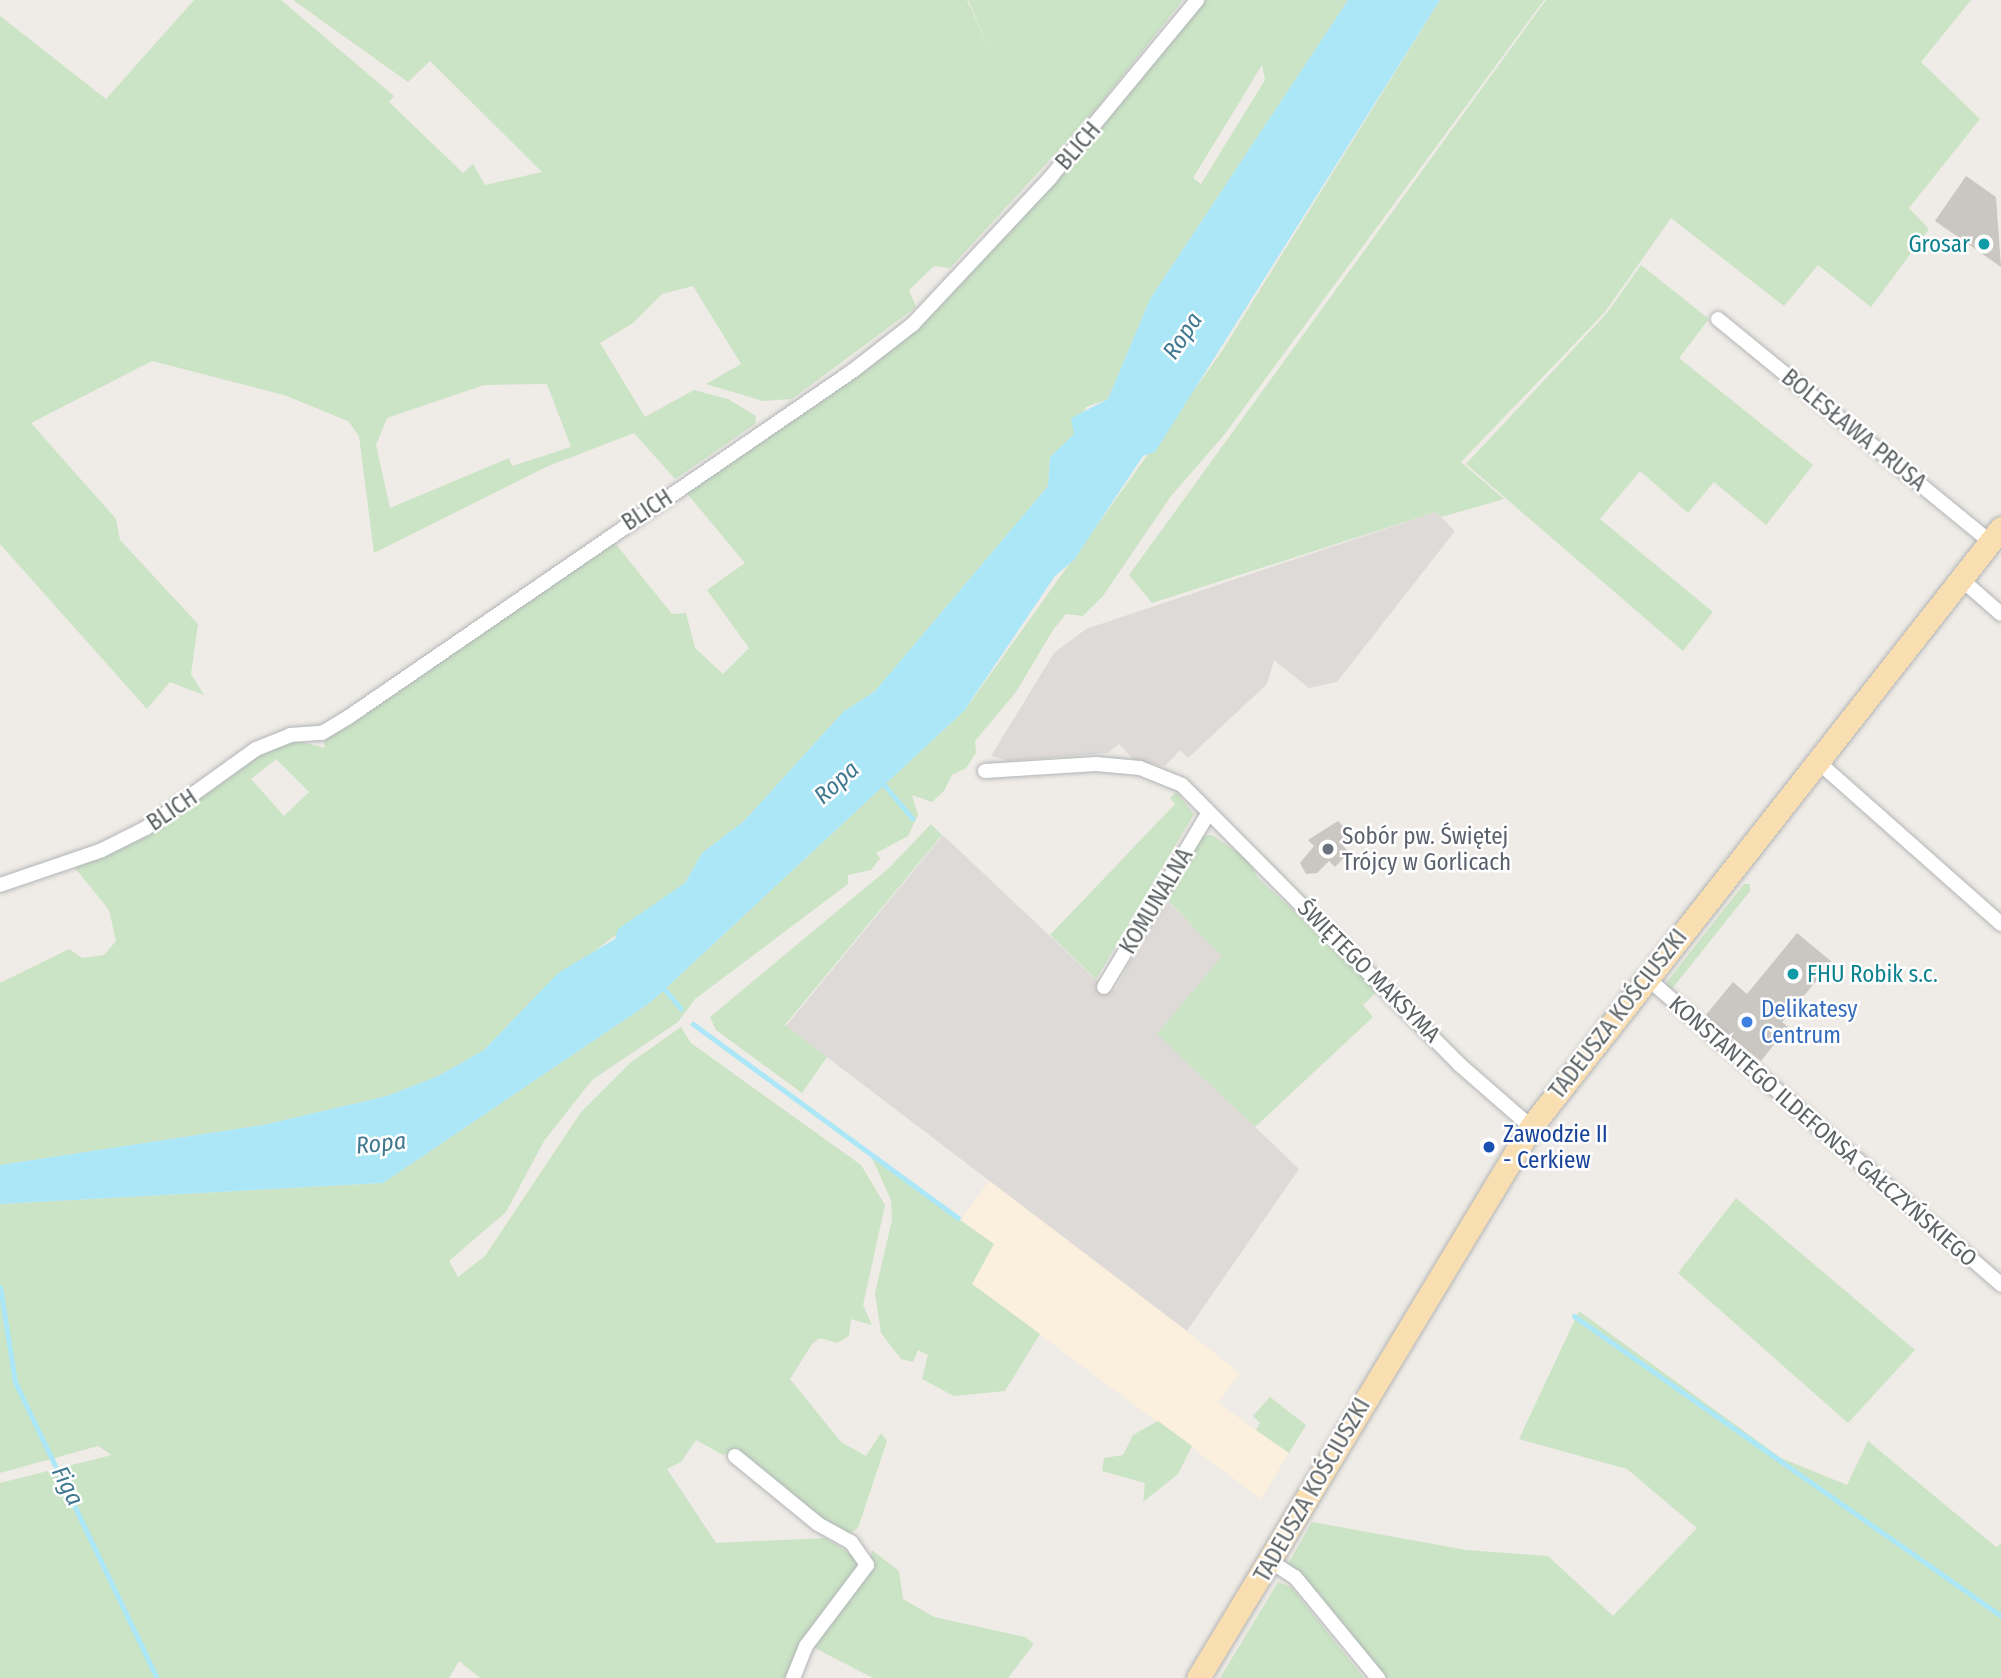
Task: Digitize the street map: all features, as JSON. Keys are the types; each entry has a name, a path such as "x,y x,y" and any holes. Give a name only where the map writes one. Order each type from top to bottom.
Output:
{"main road":[{"name":"TADEUSZA KOŚCIUSZKI","path":"1198,1678 1531,1127 1995,535"}],"street":[{"name":"BLICH","path":"0,885 102,850 146,828 256,749 341,722 854,370 913,324 1050,177 1197,0"},
{"name":"BOLESŁAWA PRUSA","path":"1718,319 1995,535"},
{"path":"1961,579 2001,614"},
{"path":"1817,761 2001,924"},
{"name":"ŚWIĘTEGO MAKSYMA","path":"985,771 1096,764 1140,768 1182,785 1208,814 1531,1127"},
{"name":"KOMUNALNA","path":"1104,987 1208,814"},
{"name":"KONSTANTEGO ILDEFONSA GAŁCZYŃSKIEGO","path":"1646,977 2001,1285"},
{"path":"736,1456 818,1524 851,1542 867,1564 806,1646 793,1678"},
{"path":"1270,1561 1295,1577 1378,1678"}],"shaded area":[{"path":"1436,512 1455,531 1337,682 1309,688 1274,660 1267,684 1188,758 1180,750 1165,766 1134,760 1119,744 1108,753 1008,761 991,756 1054,653 1086,629"},
{"path":"943,835 1108,991 1115,990 1165,899 1223,956 1158,1034 1299,1169 1187,1331 786,1026"},
{"path":"991,1178 1240,1373 1218,1403 1289,1453 1261,1499 972,1284 994,1244 961,1220"}],"green space":[{"path":"194,0 281,0 394,96 389,102 463,173 473,164 485,185 542,172 430,61 408,82 293,0 967,0 991,52 968,0 1183,0 1092,114 950,268 934,266 909,290 916,307 792,399 763,401 706,384 741,364 693,286 662,294 633,323 600,343 645,417 694,390 728,399 756,416 755,424 675,479 634,433 546,467 374,553 359,436 348,421 284,395 152,361 31,423 116,519 120,540 198,624 191,674 204,695 170,682 147,709 0,544 0,16 106,99","holes":["547,384 571,447 512,466 509,458 390,508 376,445 387,418 484,385"]},
{"path":"1205,0 1348,0 1150,299 1108,399 1086,407 1074,434 1050,457 1048,486 875,691 843,712 744,821 702,853 685,883 539,993 484,1050 438,1076 387,1096 263,1125 0,1165 0,983 69,949 82,958 104,955 116,941 109,910 75,868 148,836 268,750 294,740 325,748 323,736 610,537 672,614 686,613 695,648 723,674 749,648 707,590 745,563 685,491 942,297 1067,169","holes":["1262,65 1265,80 1201,184 1193,178","276,759 309,792 284,816 251,779"]},
{"path":"1440,0 1544,0 1224,435 1171,496 1103,596 1083,616 1066,614 1053,630 1016,692 975,741 976,753 966,768 952,775 944,791 932,802 912,795 918,815 908,836 876,853 880,858 871,870 848,875 848,884 695,999 678,1022 592,1080 544,1141 506,1212 449,1261 458,1277 485,1256 581,1112 630,1063 681,1027 691,1043 861,1165 885,1205 863,1305 872,1325 851,1319 849,1336 837,1343 820,1338 812,1344 790,1379 841,1442 866,1456 881,1433 887,1441 858,1528 849,1534 830,1528 737,1449 723,1455 696,1440 681,1462 667,1469 716,1543 825,1538 857,1558 858,1568 789,1678 480,1678 459,1661 449,1678 0,1678 0,1483 112,1455 98,1446 0,1473 0,1204 383,1183 651,1002 964,711 1222,351"},
{"path":"1546,0 1971,0 1921,62 1980,119 1909,208 1929,229 1871,307 1818,265 1784,306 1671,218 1605,312 1461,462 1504,499 1441,517 1436,512 1152,603 1129,575"},
{"path":"1641,265 1709,319 1679,358 1813,465 1766,525 1714,482 1688,513 1640,471 1600,519 1713,612 1683,651 1466,464 1607,313"},
{"path":"1176,792 1194,814 1096,979 1050,935 1175,804 1170,798"},
{"path":"931,824 942,835 785,1025 827,1057 802,1093 716,1030 710,1017 889,868"},
{"path":"1212,835 1247,859 1258,878 1379,990 1363,1005 1373,1017 1255,1127 1157,1034 1222,956 1166,899 1151,919 1202,836"},
{"path":"1744,884 1750,884 1750,891 1671,990 1662,988"},
{"path":"872,1158 994,1244 972,1284 1040,1334 1005,1391 954,1396 922,1379 928,1355 918,1350 913,1362 901,1359 881,1333 875,1293 892,1220 891,1200"},
{"path":"1736,1198 1915,1350 1848,1423 1678,1273"},
{"path":"1579,1311 1781,1458 1847,1485 1868,1441 1996,1547 2001,1544 2001,1678 1381,1678 1288,1564 1312,1522 1466,1550 1548,1556 1613,1616 1697,1528 1627,1469 1519,1439"},
{"path":"1270,1397 1306,1425 1289,1453 1256,1430 1260,1423 1253,1416"},
{"path":"1158,1421 1192,1446 1178,1474 1143,1502 1145,1483 1102,1471 1104,1458 1123,1455 1133,1435"},
{"path":"872,1550 899,1571 903,1599 934,1617 1025,1637 1034,1644 1008,1678 873,1678 811,1646 868,1576"},
{"path":"1278,1582 1291,1587 1364,1678 1220,1678"}],"water":[{"name":"Ropa","path":"1348,0 1440,0 1155,452 1143,456 1074,560 1055,576 964,711 651,1002 383,1183 0,1204 0,1165 263,1125 387,1096 438,1076 484,1050 558,973 615,939 618,929 685,883 702,853 744,821 843,712 875,691 1048,486 1050,457 1074,434 1071,418 1108,399 1150,299"}],"building":[{"name":"Grosar","path":"1966,176 1996,197 2001,267 1935,221"},
{"name":"Sobór pw. Świętej Trójcy w Gorlicach","path":"1338,821 1353,836 1343,846 1349,852 1335,867 1329,861 1317,873 1306,874 1300,863 1314,846 1308,840"},
{"path":"1797,933 1832,962 1782,1022 1788,1027 1761,1061 1705,1016 1733,982 1747,994"}],"waterway":[{"path":"880,780 912,818"},
{"path":"661,985 681,1009"},
{"path":"693,1024 958,1218"},
{"name":"Figa","path":"0,1287 15,1382 157,1678"},
{"path":"1574,1316 2001,1616"}],"place":[{"name":"Grosar","path":"1984,244"},
{"name":"Sobór pw. Świętej Trójcy w Gorlicach","path":"1328,849"},
{"name":"FHU Robik s.c.","path":"1793,974"},
{"name":"Delikatesy Centrum","path":"1747,1022"},
{"name":"Zawodzie II - Cerkiew","path":"1489,1147"}]}
